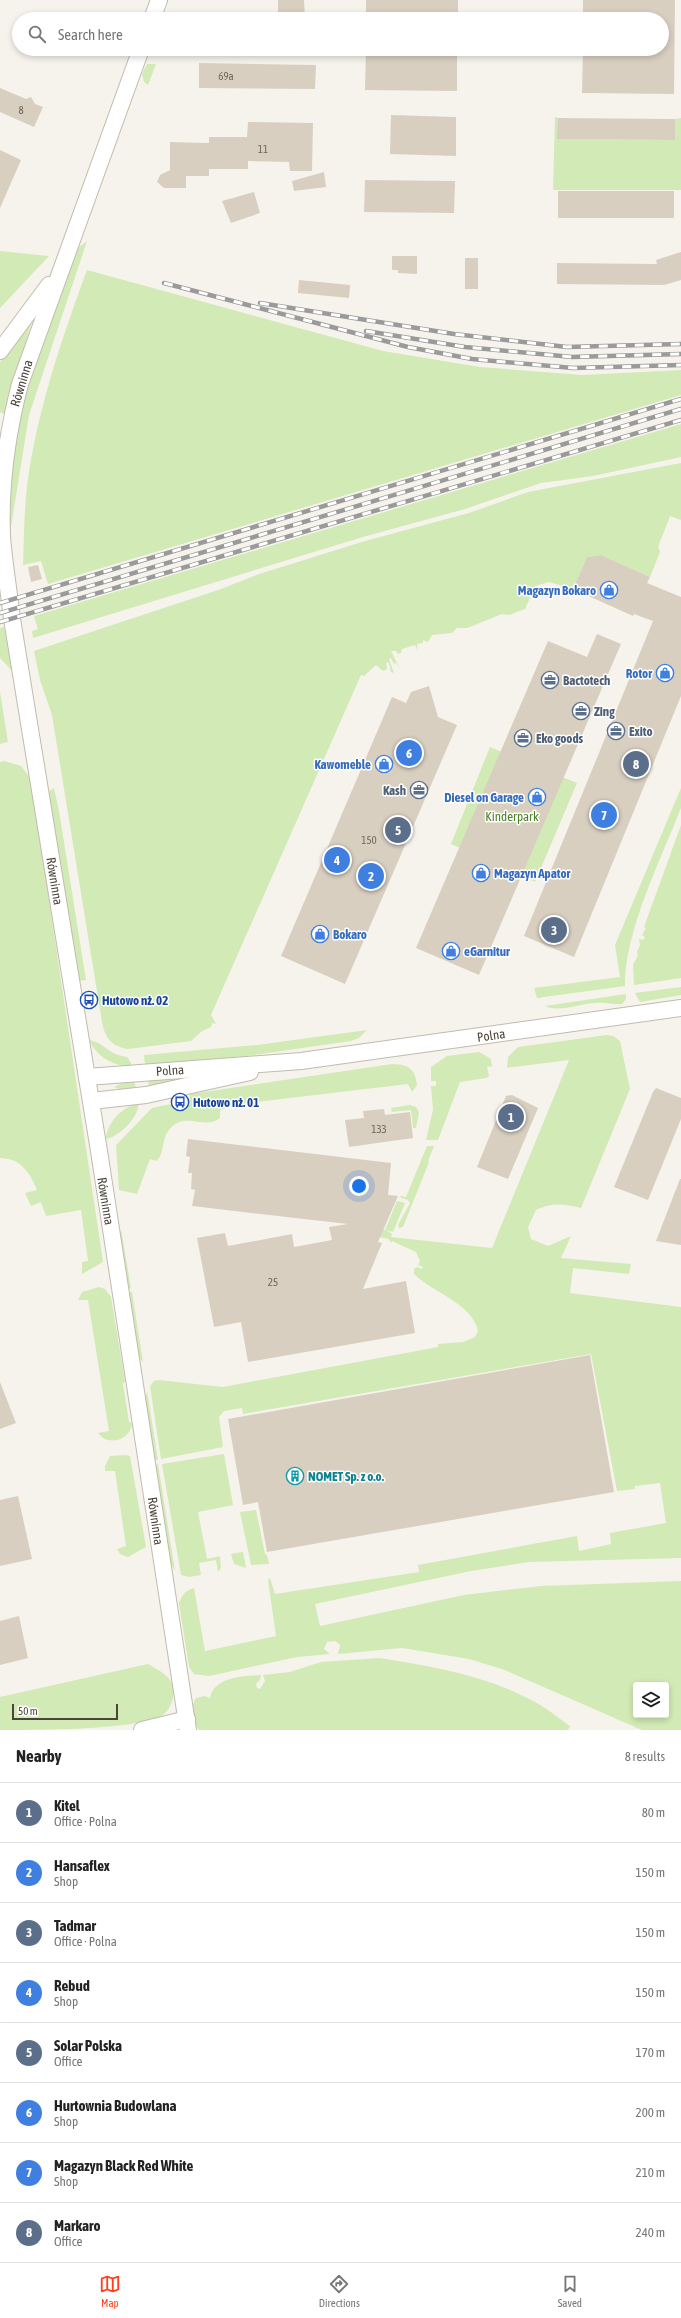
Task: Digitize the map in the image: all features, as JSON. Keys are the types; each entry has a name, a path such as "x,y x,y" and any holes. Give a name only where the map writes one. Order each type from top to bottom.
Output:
{"street":[{"path":"155,12 159,0"},
{"name":"Równinna","path":"138,56 4,425 1,496 2,535 9,600 91,1101 187,1725"},
{"path":"0,351 59,273"},
{"name":"Polna","path":"87,1077 301,1061 681,1008"},
{"name":"Polna","path":"91,1101 146,1094 301,1061"},
{"path":"142,1730 187,1725"}],"green space":[{"path":"147,64 156,64 148,85 144,82 142,74"},
{"path":"555,117 558,118 558,139 675,140 675,119 681,118 681,190 553,190"},
{"path":"87,241 29,415 10,533 12,452 29,376 78,248"},
{"path":"0,251 49,256 0,308"},
{"path":"87,270 383,351 480,367 583,375 681,370 681,395 48,584 41,561 23,565 27,486 31,458 51,376"},
{"path":"32,321 4,414 0,412 0,362"},
{"path":"681,424 681,457 593,476 541,483 465,509 363,537 33,638 32,631 38,629 34,616"},
{"path":"681,463 681,520 670,516 658,547 660,552 650,577 601,555 587,557 573,589 549,582 535,586 525,609 509,615 502,614 467,628 457,628 452,633 432,635 428,642 423,640 423,643 417,644 418,651 415,645 402,649 401,653 398,654 396,651 391,651 399,667 396,663 394,664 391,658 389,659 394,673 391,672 389,663 386,662 387,669 383,671 376,665 364,676 361,675 211,1015 216,1024 212,1023 211,1027 202,1031 191,1041 128,1049 117,1046 113,1043 107,1037 102,1022 52,715 40,680 34,651 221,589 259,574 365,541 469,513 528,492"},
{"path":"4,627 12,671 0,658 0,628"},
{"path":"0,692 8,742 0,744"},
{"name":"Kinderpark","path":"490,747 577,783 535,882 451,844"},
{"path":"4,761 21,766 31,779 103,1262 82,1274 82,1262 88,1261 81,1210 46,1216 41,1202 31,1206 25,1193 37,1190 28,1172 14,1161 0,1158 0,762"},
{"path":"54,788 86,980 77,981 48,792"},
{"path":"681,788 681,808 654,873 637,920 626,965 625,986 537,998 534,988 620,977 615,945"},
{"path":"681,825 681,978 634,985 633,965 638,955 637,952 640,945 639,939 643,940 645,937 642,935 646,928 644,927"},
{"path":"681,987 681,995 640,1002 635,993"},
{"path":"626,994 626,999 622,1004 590,1003 563,1008 551,1008 545,1006"},
{"path":"367,1030 359,1038 351,1041 254,1055 145,1066 144,1055 257,1045"},
{"path":"607,1035 613,1036 620,1041 630,1089 581,1208 558,1204 542,1207 536,1210 528,1227 531,1239 548,1246 571,1236 561,1258 631,1264 629,1274 573,1268 570,1293 681,1307 681,1558 529,1562 471,1571 315,1604 320,1626 464,1595 541,1586 681,1581 681,1730 642,1730 502,1669 469,1659 402,1648 338,1654 340,1645 335,1641 327,1642 324,1649 330,1654 297,1657 209,1676 194,1674 189,1667 179,1603 185,1593 194,1588 205,1651 276,1636 268,1580 270,1578 275,1594 419,1572 418,1565 577,1536 579,1551 611,1544 610,1533 666,1523 660,1483 635,1486 635,1489 617,1491 591,1354 243,1414 242,1408 224,1411 219,1417 223,1447 161,1459 150,1386 154,1381 159,1380 223,1387 438,1347 438,1344 463,1342 475,1337 478,1331 475,1322 468,1313 451,1299 422,1281 414,1274 414,1269 417,1267 422,1269 423,1267 418,1265 420,1261 416,1252 392,1241 391,1243 389,1239 344,1230 344,1225 385,1230 397,1201 405,1203 393,1232 386,1230 392,1234 391,1237 492,1248 569,1060 507,1068 508,1057 518,1047"},
{"path":"89,1040 95,1041 115,1054 127,1057 131,1063 131,1067 106,1060 97,1052"},
{"path":"479,1052 491,1059 492,1067 487,1066 489,1076 486,1078 460,1082 438,1140 426,1140 433,1110 431,1086 436,1086 436,1081 431,1081 431,1067 447,1056"},
{"path":"392,1064 403,1065 413,1071 417,1085 412,1092 408,1084 240,1104 220,1110 220,1118 214,1121 187,1121 174,1125 168,1131 159,1158 156,1161 150,1159 137,1194 119,1190 116,1145 152,1108 190,1100 190,1094"},
{"path":"202,1074 149,1088 148,1079"},
{"path":"134,1080 136,1089 120,1089 114,1087 124,1082"},
{"path":"138,1102 136,1114 128,1125 116,1135 105,1139 110,1126 117,1116 126,1108"},
{"path":"410,1105 416,1107 419,1112 416,1128 413,1128 411,1110 392,1112 391,1108"},
{"path":"427,1146 434,1146 428,1161 429,1162 403,1227 399,1228 398,1225 410,1203 408,1200 401,1198 400,1196 406,1197"},
{"path":"121,1229 131,1288 127,1289 119,1239"},
{"path":"99,1287 105,1289 111,1297 125,1381 123,1384 129,1422 132,1423 128,1434 118,1440 107,1440 98,1433 109,1431 88,1300 78,1300 82,1292"},
{"path":"127,1292 132,1292 143,1362 138,1356"},
{"path":"147,1391 158,1460 153,1460 145,1400"},
{"path":"224,1454 233,1505 198,1512 207,1559 220,1556 221,1568 218,1572 216,1560 199,1563 201,1575 189,1577 181,1575 162,1464"},
{"path":"110,1456 130,1456 146,1547 128,1557 120,1554 117,1549 126,1546 115,1471 105,1471 105,1466"},
{"path":"158,1464 175,1571 170,1562 155,1465"},
{"path":"256,1510 265,1554 267,1555 269,1564 251,1565 240,1512"},
{"path":"243,1552 246,1568 234,1564 231,1554"},
{"path":"380,1658 423,1665 465,1675 506,1688 545,1708 570,1726 568,1730 199,1730 193,1719 192,1710 196,1698 205,1696 210,1698 217,1686 230,1679 261,1675 260,1680 256,1684 257,1688 260,1689 265,1681 263,1675 290,1672 321,1662"},
{"path":"148,1664 163,1673 173,1685 174,1691 172,1703 167,1711 160,1717 127,1725 106,1727 0,1730 0,1697"}],"building":[{"path":"278,0 304,0 305,12 278,12"},
{"path":"366,0 458,0 458,12 366,12"},
{"path":"583,0 675,0 674,94 582,93 583,56 669,56 669,12 583,12"},
{"path":"366,56 457,56 457,91 365,90"},
{"path":"199,63 316,65 315,89 199,88"},
{"path":"0,88 26,99 31,97 35,104 43,107 34,127 0,112"},
{"path":"391,115 456,117 456,156 390,154"},
{"path":"558,118 675,119 675,140 557,139"},
{"path":"248,122 313,123 312,171 290,171 289,162 248,161 248,169 209,169 209,176 186,176 186,188 164,188 157,182 160,175 170,170 170,142 209,143 209,137 247,137"},
{"path":"0,150 21,160 0,208"},
{"path":"324,172 326,187 294,191 292,181"},
{"path":"365,180 455,181 454,213 364,212"},
{"path":"558,191 674,191 674,218 558,218"},
{"path":"254,192 260,213 231,223 222,201"},
{"path":"681,252 681,280 664,285 557,284 557,263 657,264 656,260"},
{"path":"392,256 417,256 417,274 398,273 398,270 392,270"},
{"path":"465,258 478,258 478,289 465,289"},
{"path":"299,280 350,285 349,298 298,293"},
{"path":"601,555 650,577 647,583 681,597 681,696 574,957 524,936 653,621 634,614 633,616 573,589 587,557"},
{"path":"38,565 42,579 31,582 28,567"},
{"path":"597,634 621,644 479,975 416,948 548,641 587,657"},
{"path":"429,686 438,717 457,725 345,984 281,956 392,697 406,703 411,692"},
{"path":"656,1088 681,1098 681,1119 648,1200 614,1187"},
{"path":"512,1095 538,1108 508,1179 477,1167 506,1096"},
{"path":"384,1109 385,1115 410,1112 413,1138 349,1147 345,1120 364,1118 363,1111"},
{"path":"188,1139 391,1163 388,1195 398,1196 378,1242 382,1243 363,1289 406,1281 415,1333 248,1362 241,1322 214,1327 197,1238 225,1233 228,1246 292,1234 294,1247 332,1240 329,1227 348,1224 192,1206 195,1190 191,1189 192,1173 188,1173 190,1157 186,1156"},
{"path":"680,1179 681,1245 656,1241"},
{"path":"590,1355 614,1492 267,1552 258,1502 243,1505 228,1419"},
{"path":"0,1382 16,1423 0,1429"},
{"path":"18,1496 32,1559 0,1566 0,1500"},
{"path":"19,1616 28,1658 0,1665 0,1621"}],"railway":[{"path":"164,283 408,347 472,359 573,368 681,365"},
{"path":"260,303 454,334 567,347 681,344"},
{"path":"366,331 465,347 572,357 681,354"},
{"path":"0,603 681,399"},
{"path":"0,613 681,409"},
{"path":"0,622 681,420"}],"place":[{"name":"Magazyn Bokaro","path":"609,590"},
{"name":"Rotor","path":"665,673"},
{"name":"Bactotech","path":"550,680"},
{"name":"Zing","path":"581,711"},
{"name":"Exito","path":"616,731"},
{"name":"Eko goods","path":"523,738"},
{"name":"Hurtownia Budowlana","path":"409,753"},
{"name":"Kawomeble","path":"384,764"},
{"name":"Markaro","path":"636,764"},
{"name":"Kash","path":"419,790"},
{"name":"Diesel on Garage","path":"537,797"},
{"name":"Magazyn Black Red White","path":"604,815"},
{"name":"Solar Polska","path":"398,830"},
{"name":"Rebud","path":"337,860"},
{"name":"Magazyn Apator","path":"481,873"},
{"name":"Hansaflex","path":"371,876"},
{"name":"Tadmar","path":"554,930"},
{"name":"Bokaro","path":"320,934"},
{"name":"eGarnitur","path":"451,951"},
{"name":"Hutowo nż. 02","path":"89,1000"},
{"name":"Hutowo nż. 01","path":"180,1102"},
{"name":"Kitel","path":"511,1117"},
{"name":"NOMET Sp. z o.o.","path":"295,1476"}]}
